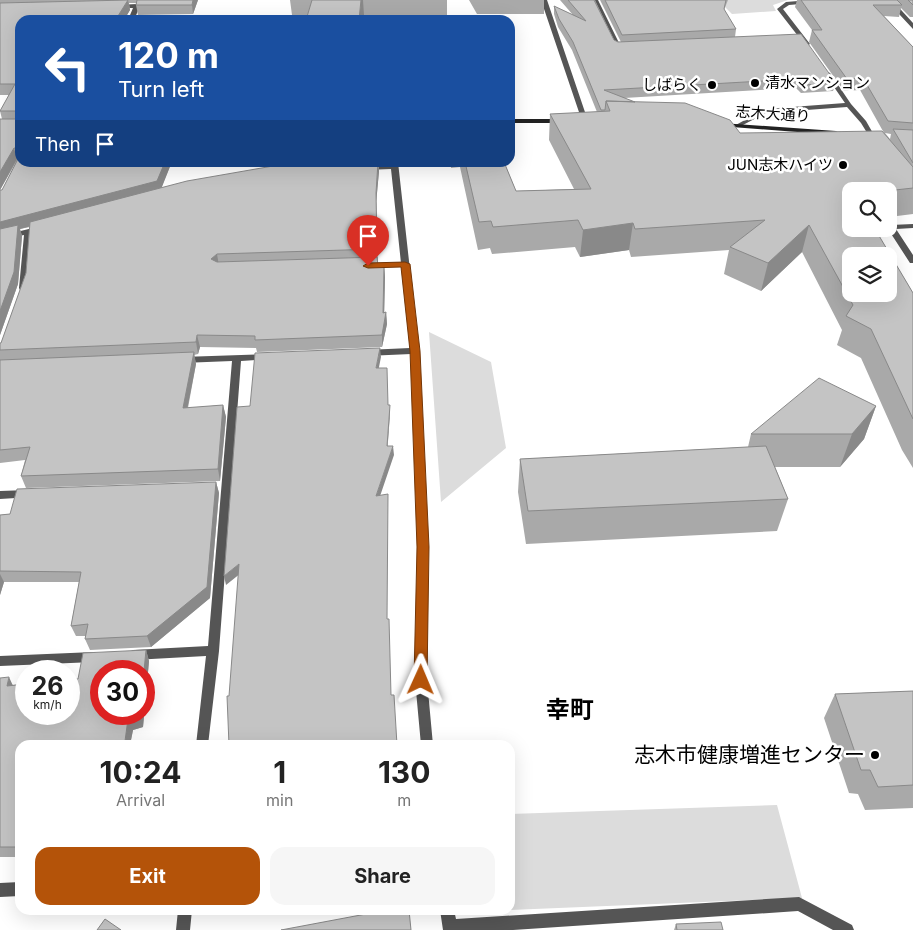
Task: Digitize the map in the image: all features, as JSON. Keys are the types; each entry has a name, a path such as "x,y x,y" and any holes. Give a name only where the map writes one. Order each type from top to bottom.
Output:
{"main road":[{"path":"515,121 594,121"},
{"name":"志木大通り","path":"711,124 842,133"},
{"path":"862,134 880,136"}],"street":[{"path":"544,0 585,121"},
{"path":"595,0 618,46 628,46"},
{"path":"889,0 913,27"},
{"path":"813,52 780,9 788,3 815,2"},
{"path":"112,7 137,6 133,15"},
{"path":"792,38 802,37"},
{"path":"823,67 872,135"},
{"path":"737,126 765,111 849,105"},
{"path":"355,168 368,167"},
{"path":"394,167 415,351 423,547 421,680 427,740"},
{"path":"0,238 47,226"},
{"path":"913,226 891,227 913,261"},
{"path":"21,293 24,284 28,232"},
{"path":"356,266 405,264"},
{"path":"356,353 415,351"},
{"path":"168,361 277,357"},
{"path":"203,740 212,651 221,487 237,358"},
{"path":"0,496 39,494"},
{"path":"126,655 212,651"},
{"path":"0,661 106,656"},
{"path":"0,890 15,889"},
{"path":"448,915 450,929 799,904 847,930"},
{"path":"183,930 184,915"}],"shaded area":[{"path":"727,0 788,0 773,5 776,11 732,14 721,3"},
{"path":"429,332 491,362 506,448 441,502"},
{"path":"777,805 802,898 515,910 515,814"}],"building":[{"path":"128,0 119,15 15,15 15,84 0,84 0,3"},
{"path":"137,0 193,0 192,5 136,5"},
{"path":"312,0 361,0 360,15 308,15"},
{"path":"568,0 594,0 614,40 618,42 801,34 836,83 803,85 798,79 604,90 635,102 606,101 605,110 601,110 573,42 559,19 554,6 586,21"},
{"path":"605,0 726,0 724,9 736,29 622,35"},
{"path":"801,0 897,0 902,5 873,5 913,47 913,123 888,121 863,78 847,79 812,30 822,30"},
{"path":"15,84 15,111 0,111"},
{"path":"606,101 685,103 730,120 740,133 882,131 913,167 913,188 897,190 897,182 842,182 842,237 880,237 886,247 842,247 842,285 809,225 768,263 730,247 765,220 635,229 633,223 583,230 578,220 493,227 491,221 479,222 466,167 506,167 516,191 591,189 550,114 610,111"},
{"path":"0,119 15,119 15,148 0,172"},
{"path":"893,129 913,130 913,163"},
{"path":"15,165 15,167 163,167 157,181 0,222 0,190 2,190"},
{"path":"267,167 378,167 377,249 217,254 211,259 217,262 377,257 378,266 384,266 383,313 386,312 382,335 255,340 255,336 197,335 196,342 0,350 0,343 26,273 30,222 187,181"},
{"path":"18,225 14,272 0,311 0,229"},
{"path":"897,266 913,293 913,419 871,329 846,316 853,305 851,302 897,302"},
{"path":"380,348 376,368 387,368 388,405 390,405 387,446 393,446 376,496 388,494 387,619 389,619 391,695 394,695 397,740 229,740 227,696 229,696 239,564 224,576 237,407 250,406 255,353"},
{"path":"194,352 183,408 223,405 218,469 21,476 30,447 0,450 0,360"},
{"path":"819,378 876,406 852,434 751,434"},
{"path":"766,446 788,499 528,511 520,459"},
{"path":"216,482 207,587 147,636 85,639 88,624 71,626 81,572 0,571 0,515 10,514 17,489"},
{"path":"146,650 145,660 90,660 90,725 127,725 125,740 15,740 15,847 0,847 0,678 9,677 7,686 15,685 15,725 80,725 80,669 83,653"},
{"path":"913,691 913,785 878,787 870,770 861,770 835,694"},
{"path":"361,915 410,915 411,930 281,930"},
{"path":"105,919 121,930 97,930"},
{"path":"721,922 723,930 677,930 676,924"}],"place":[{"name":"清水マンション","path":"755,83"},
{"name":"しばらく","path":"712,85"},
{"name":"JUN志木ハイツ","path":"843,165"},
{"name":"志木市健康増進センター","path":"875,755"}],"district":[{"name":"幸町","path":"570,710"}],"route":[{"path":"368,266 405,264 415,351 423,547 421,680"}]}
